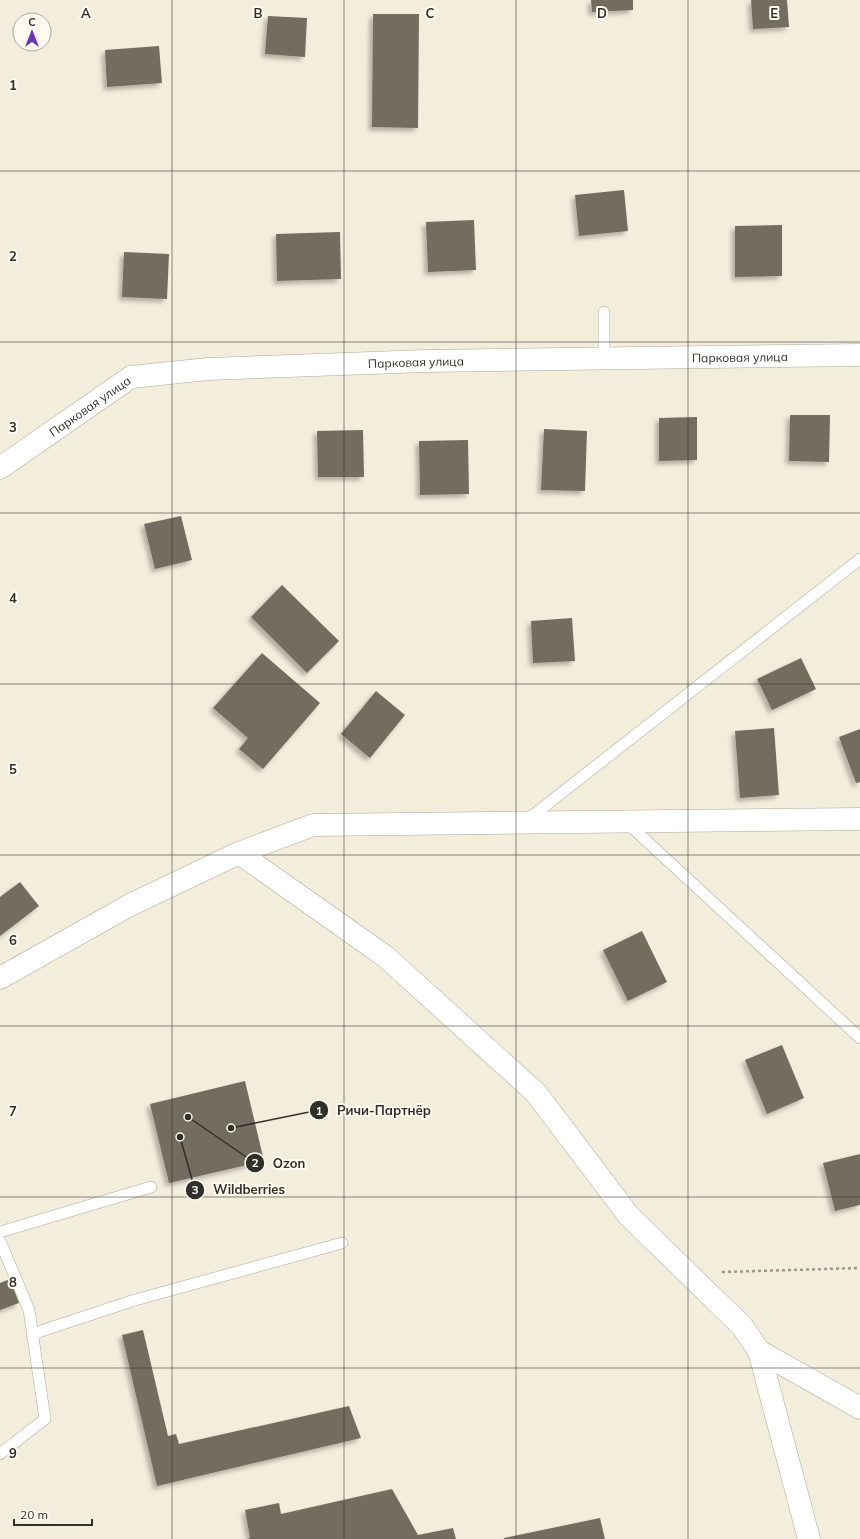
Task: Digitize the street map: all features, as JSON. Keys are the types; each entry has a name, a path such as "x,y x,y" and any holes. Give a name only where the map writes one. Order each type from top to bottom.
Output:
{"street":[{"name":"Парковая улица","path":"0,468 132,377 215,369 426,361 860,355"},
{"path":"0,978 130,904 239,852 313,825 860,819"},
{"path":"239,852 386,957 536,1093 629,1216 742,1326 759,1351 809,1539"},
{"path":"759,1351 860,1408"}],"lane":[{"path":"604,312 604,359"},
{"path":"523,823 860,558"},
{"path":"626,822 860,1038"},
{"path":"0,1232 151,1187"},
{"path":"0,1241 29,1310 45,1419 0,1454"},
{"path":"32,1334 135,1300 342,1243"}],"path":[{"path":"687,1273 860,1268"}],"building":[{"path":"591,0 633,0 633,10 592,12"},
{"path":"751,0 787,0 789,27 753,29"},
{"path":"373,14 419,14 418,128 372,127"},
{"path":"268,16 307,18 305,57 265,54"},
{"path":"159,46 162,83 107,87 105,50"},
{"path":"624,190 628,231 579,236 575,195"},
{"path":"474,220 476,270 428,272 426,222"},
{"path":"782,225 782,276 735,277 735,226"},
{"path":"340,232 341,279 277,281 276,234"},
{"path":"124,252 169,254 167,299 122,297"},
{"path":"790,415 830,415 829,462 789,461"},
{"path":"697,417 697,460 659,461 659,418"},
{"path":"544,429 587,431 585,491 541,490"},
{"path":"363,430 364,477 318,477 317,431"},
{"path":"468,440 469,494 420,495 419,441"},
{"path":"181,516 192,560 155,569 144,524"},
{"path":"282,585 339,641 307,673 251,617"},
{"path":"572,618 575,661 533,663 531,621"},
{"path":"262,653 320,703 263,769 239,749 248,738 213,708"},
{"path":"801,658 816,689 772,710 757,679"},
{"path":"376,691 405,715 370,758 341,734"},
{"path":"774,728 779,795 740,798 735,731"},
{"path":"860,729 860,782 856,783 839,737"},
{"path":"20,882 39,906 0,936 0,897"},
{"path":"642,931 667,982 628,1001 603,950"},
{"path":"782,1045 804,1098 767,1114 745,1060"},
{"path":"245,1081 264,1161 169,1183 150,1104"},
{"path":"860,1154 860,1205 835,1211 823,1163"},
{"path":"10,1279 19,1303 0,1310 0,1283"},
{"path":"143,1330 168,1436 176,1434 179,1444 349,1406 361,1438 157,1486 122,1335"},
{"path":"392,1489 418,1535 453,1528 456,1539 247,1539 250,1538 245,1510 279,1503 281,1514"},
{"path":"600,1518 605,1539 504,1539 504,1538"}],"place":[{"name":"Ozon","path":"188,1117"},
{"name":"Ричи-Партнёр","path":"231,1128"},
{"name":"Wildberries","path":"180,1137"}]}
